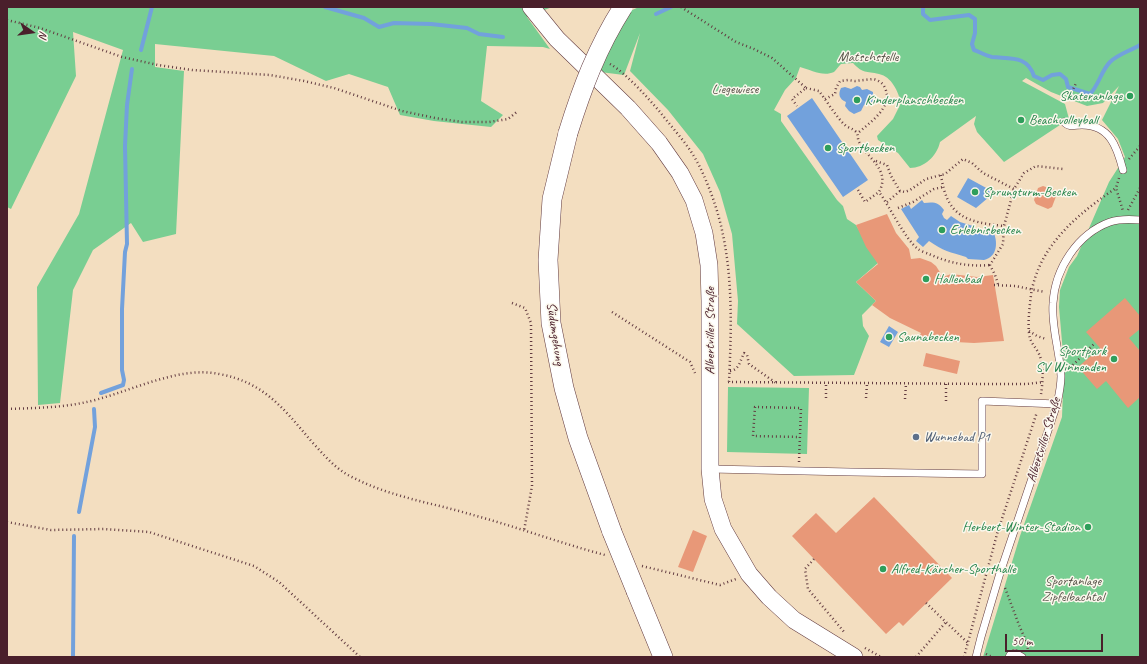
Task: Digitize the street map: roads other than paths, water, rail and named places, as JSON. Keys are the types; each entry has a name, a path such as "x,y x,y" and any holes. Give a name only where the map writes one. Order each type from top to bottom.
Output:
{"main road":[{"name":"Südumgehung","path":"623,7 597,53 582,89 568,133 552,199 548,260 551,322 564,388 578,438 612,532 663,657"}],"street":[{"name":"Albertviller Straße","path":"531,7 557,39 628,108 659,143 680,173 694,200 704,233 709,265 710,469 713,499 723,529 749,574 769,596 794,620 854,657"}],"lane":[{"path":"1064,122 1070,126 1092,126 1112,138 1123,170"},
{"name":"Albertviller Straße","path":"977,653 1000,573 1057,404 1061,377 1053,310 1054,294 1059,272 1076,245 1099,227 1110,222 1140,220"},
{"path":"710,469 982,474 982,401 1057,404"},
{"path":"1009,657 1015,652 1022,657"}],"water":[{"name":"Kinderplanschbecken","path":"857,86 862,90 867,89 873,92 873,102 864,105 861,111 854,114 845,106 846,102 841,98 840,92 841,88 845,87 851,89"},
{"name":"Sportbecken","path":"812,98 868,180 843,197 787,116"},
{"name":"Sprungturm-Becken","path":"968,178 990,190 989,197 976,208 957,197"},
{"name":"Erlebnisbecken","path":"922,200 924,203 940,205 944,210 942,214 947,220 951,216 960,222 973,226 971,231 974,234 979,233 982,229 986,229 989,232 993,231 996,239 996,248 992,256 984,260 968,259 943,249 929,241 923,247 916,241 919,237 901,209 909,205 911,209"},
{"name":"Saunabecken","path":"889,326 898,332 889,347 880,342"}],"waterway":[{"path":"141,50 152,7"},
{"path":"325,7 364,18 379,27 394,23 431,24 467,28 479,34 503,37"},
{"path":"656,14 671,7"},
{"path":"923,7 923,14 930,20 969,15 975,19 975,33 972,44 974,50 992,57 1011,58 1022,61 1027,64 1034,76 1043,80 1052,75 1060,74 1066,79 1068,87 1090,94 1104,70 1113,59 1140,45"},
{"path":"101,393 123,385 124,380 122,370 122,309 125,252 127,244 125,146 127,105 132,69"},
{"path":"79,512 95,427 94,409"},
{"path":"73,657 74,536"}],"place":[{"name":"Skateranlage","path":"1130,96"},
{"name":"Kinderplanschbecken","path":"857,100"},
{"name":"Beachvolleyball","path":"1021,120"},
{"name":"Sportbecken","path":"828,148"},
{"name":"Sprungturm-Becken","path":"975,192"},
{"name":"Erlebnisbecken","path":"942,230"},
{"name":"Hallenbad","path":"926,279"},
{"name":"Saunabecken","path":"889,337"},
{"name":"Sportpark SV Winnenden","path":"1114,359"},
{"name":"Wunnebad P1","path":"916,437"},
{"name":"Herbert-Winter-Stadion","path":"1088,527"},
{"name":"Alfred-Kärcher-Sporthalle","path":"883,569"}],"park label":[{"name":"Matschstelle","path":"868,57"},
{"name":"Liegewiese","path":"735,89"},
{"name":"Sportanlage Zipfelbachtal","path":"1073,590"}]}
